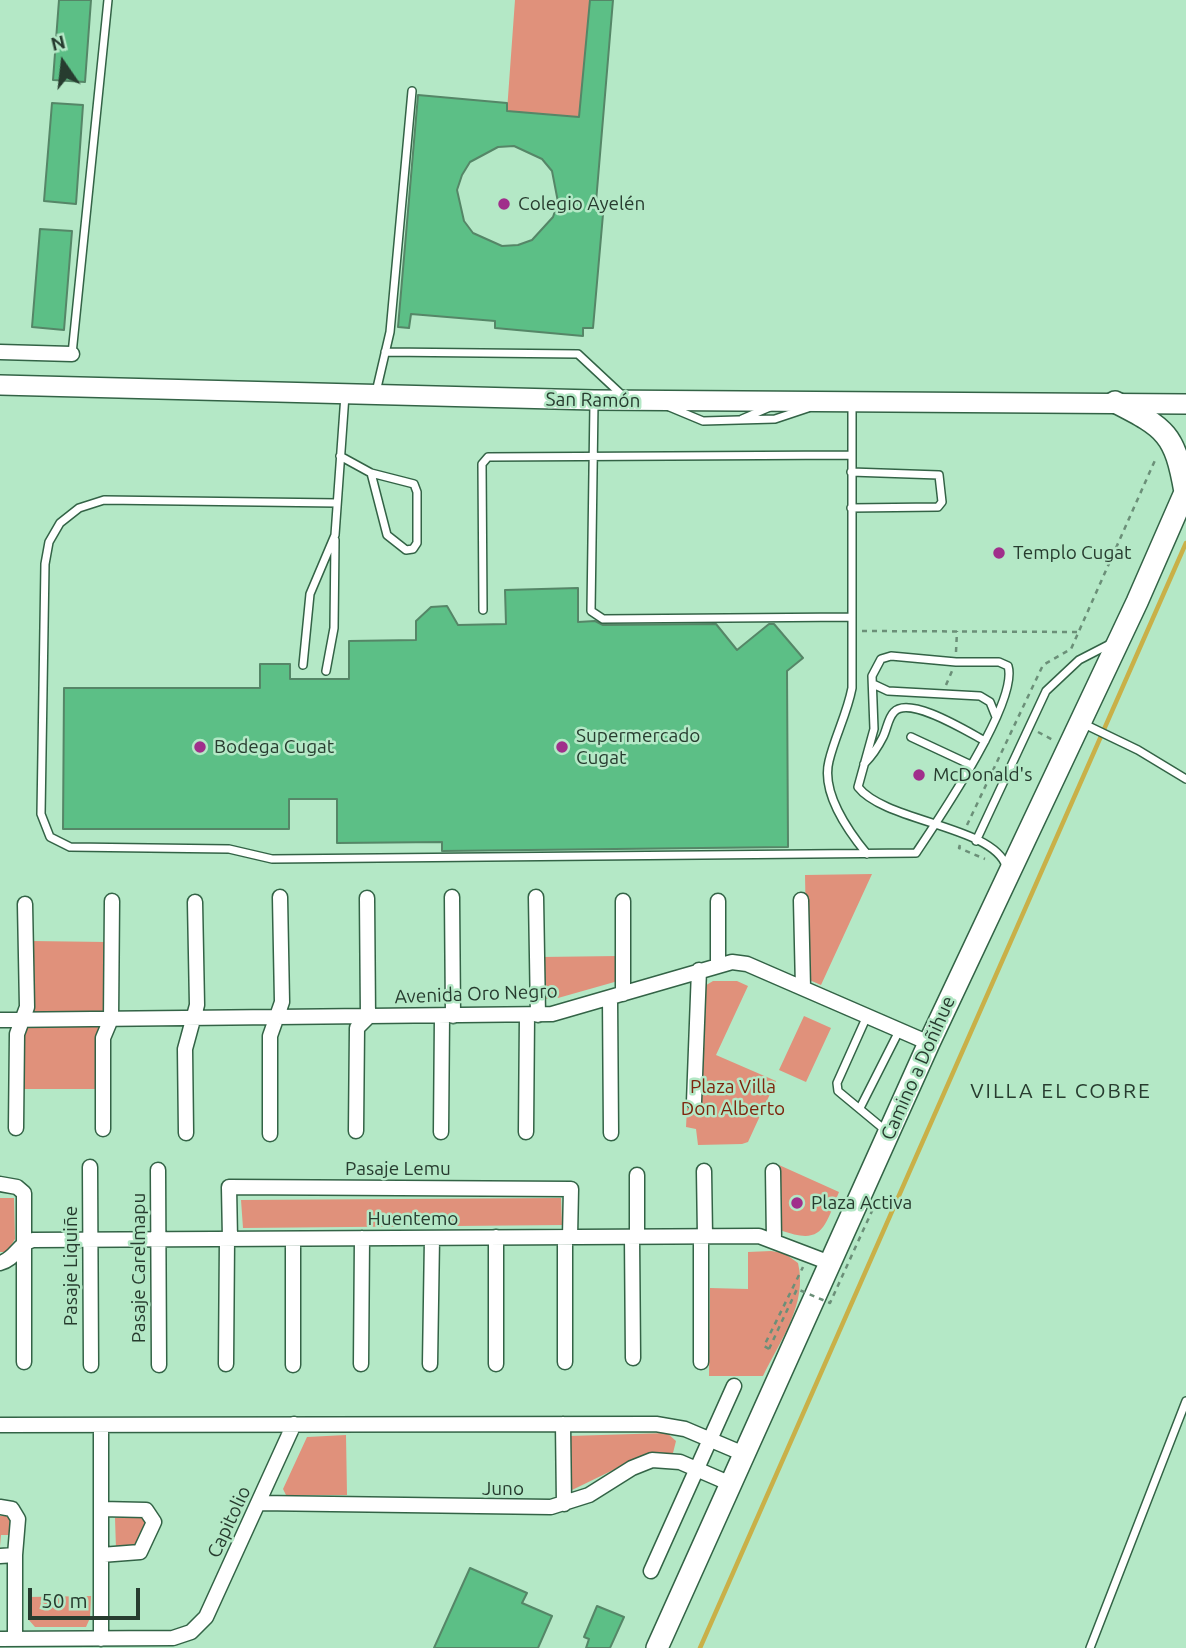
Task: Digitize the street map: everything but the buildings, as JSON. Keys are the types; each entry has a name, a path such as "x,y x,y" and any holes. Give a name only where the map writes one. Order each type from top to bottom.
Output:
{"main road":[{"path":"1115,402 1146,418 1167,435 1179,460 1186,487"},
{"name":"Camino a Doñihue","path":"657,1648 929,1043 1120,638 1186,487"}],"street":[{"path":"0,352 72,354"},
{"name":"San Ramón","path":"0,385 628,401 1186,404"},
{"path":"270,1134 270,1036 282,1002 279,897"},
{"path":"440,1132 452,897"},
{"path":"526,1132 536,897"},
{"path":"356,1131 358,1028 368,1017 367,898"},
{"path":"103,1129 103,1038 111,1019 112,901"},
{"path":"611,1133 623,901"},
{"path":"718,901 718,964"},
{"path":"801,901 803,988"},
{"path":"186,1133 185,1049 195,1018 195,902"},
{"path":"16,1128 17,1034 27,1007 26,904"},
{"name":"Avenida Oro Negro","path":"0,1020 533,1015 556,1013 732,962 747,964 929,1043"},
{"path":"694,1102 699,970"},
{"name":"Pasaje Liquiñe","path":"90,1167 91,1365"},
{"name":"Pasaje Carelmapu","path":"158,1170 159,1365"},
{"path":"701,1362 704,1171"},
{"path":"773,1171 774,1240"},
{"path":"633,1358 636,1174"},
{"path":"0,1184 17,1187 24,1194 24,1362"},
{"name":"Pasaje Lemu","path":"228,1239 229,1187 571,1189 565,1362"},
{"name":"Huentemo","path":"25,1242 759,1236 830,1263"},
{"path":"496,1237 496,1364"},
{"path":"293,1238 293,1364"},
{"path":"361,1364 362,1238"},
{"path":"430,1364 432,1238"},
{"path":"226,1364 228,1239"},
{"path":"0,1263 12,1259 25,1242"},
{"path":"651,1571 734,1386"},
{"name":"Capitolio","path":"101,1639 173,1638 191,1632 206,1617 294,1424"},
{"path":"563,1424 564,1504"},
{"path":"0,1425 673,1425 711,1438 744,1454"},
{"path":"0,1507 12,1509 18,1515 18,1542 7,1556 7,1639 101,1639 101,1425"},
{"name":"Juno","path":"259,1503 526,1509 564,1504 589,1496 632,1468 652,1460 671,1460 732,1484"},
{"path":"101,1509 146,1510 154,1522 140,1552 101,1555"}],"lane":[{"path":"72,354 108,0"},
{"path":"376,395 390,332 412,91"},
{"path":"385,352 578,354 628,401"},
{"path":"326,671 334,628 335,535 345,394"},
{"path":"594,400 591,611 595,616 603,620 852,617"},
{"path":"654,401 703,421 775,419 828,401"},
{"path":"738,420 784,401"},
{"path":"852,401 852,688 828,771 841,816 867,854"},
{"path":"483,610 484,459 593,455 851,455"},
{"path":"340,456 371,473 414,484 417,492 417,543 414,549 407,550 387,535 371,473"},
{"path":"851,472 939,475 942,502 938,507 851,508"},
{"path":"337,503 118,499 79,508 60,523 49,542 45,564 41,814 50,837 70,847 229,849 272,859 916,853 936,822 985,741 1010,681 1008,666 999,662 956,662 886,656 874,668 874,729 858,787 866,797 920,819 936,822 1000,853 1008,873"},
{"path":"303,665 310,594 335,535"},
{"path":"976,841 1046,691 1079,660 1120,638"},
{"path":"873,684 888,691 980,696 990,702 996,717"},
{"path":"863,765 884,736 895,711 902,707 923,711 985,741"},
{"path":"1080,722 1138,750 1186,779"},
{"path":"911,737 971,765"},
{"path":"867,1016 837,1083 838,1091 889,1133"},
{"path":"860,1108 899,1031"},
{"path":"1090,1648 1186,1401"}],"path":[{"path":"850,631 1079,632"},
{"path":"1016,720 1068,748"},
{"path":"809,1255 764,1346 769,1349 797,1289 830,1303 877,1200"}],"green space":[{"path":"515,0 590,0 579,117 507,111"},
{"path":"872,874 821,985 807,979 805,875"},
{"path":"31,941 106,942 106,1004 99,1089 20,1089 20,1037"},
{"path":"618,956 618,981 558,998 541,999 541,957"},
{"name":"Plaza Villa Don Alberto","path":"713,981 737,981 748,986 716,1055 776,1081 748,1142 742,1144 698,1145 696,1129 686,1127 687,1108 700,1105 703,987"},
{"path":"804,1016 831,1028 806,1082 779,1070"},
{"path":"779,1165 839,1192 825,1224 814,1234 805,1236 780,1230"},
{"path":"0,1198 14,1198 15,1239 7,1252 0,1252"},
{"path":"561,1198 562,1225 243,1228 241,1200"},
{"path":"748,1252 784,1253 798,1263 799,1293 791,1321 763,1376 709,1376 710,1288 748,1289"},
{"path":"667,1433 676,1441 673,1453 646,1454 570,1491 569,1436"},
{"path":"346,1435 347,1495 286,1495 283,1489 307,1437"},
{"path":"0,1516 11,1516 12,1535 1,1535 0,1546"},
{"path":"115,1518 149,1518 137,1550 116,1549"},
{"path":"91,1596 90,1618 86,1627 35,1627 28,1619 28,1597"}],"waterway":[{"path":"700,1648 1186,543"}],"place":[{"name":"Colegio Ayelén","path":"504,204"},
{"name":"Templo Cugat","path":"999,553"},
{"name":"Bodega Cugat","path":"200,747"},
{"name":"Supermercado Cugat","path":"562,747"},
{"name":"McDonald's","path":"919,775"},
{"name":"Plaza Activa","path":"797,1203"}],"district":[{"name":"VILLA EL COBRE","path":"1061,1091"}]}
